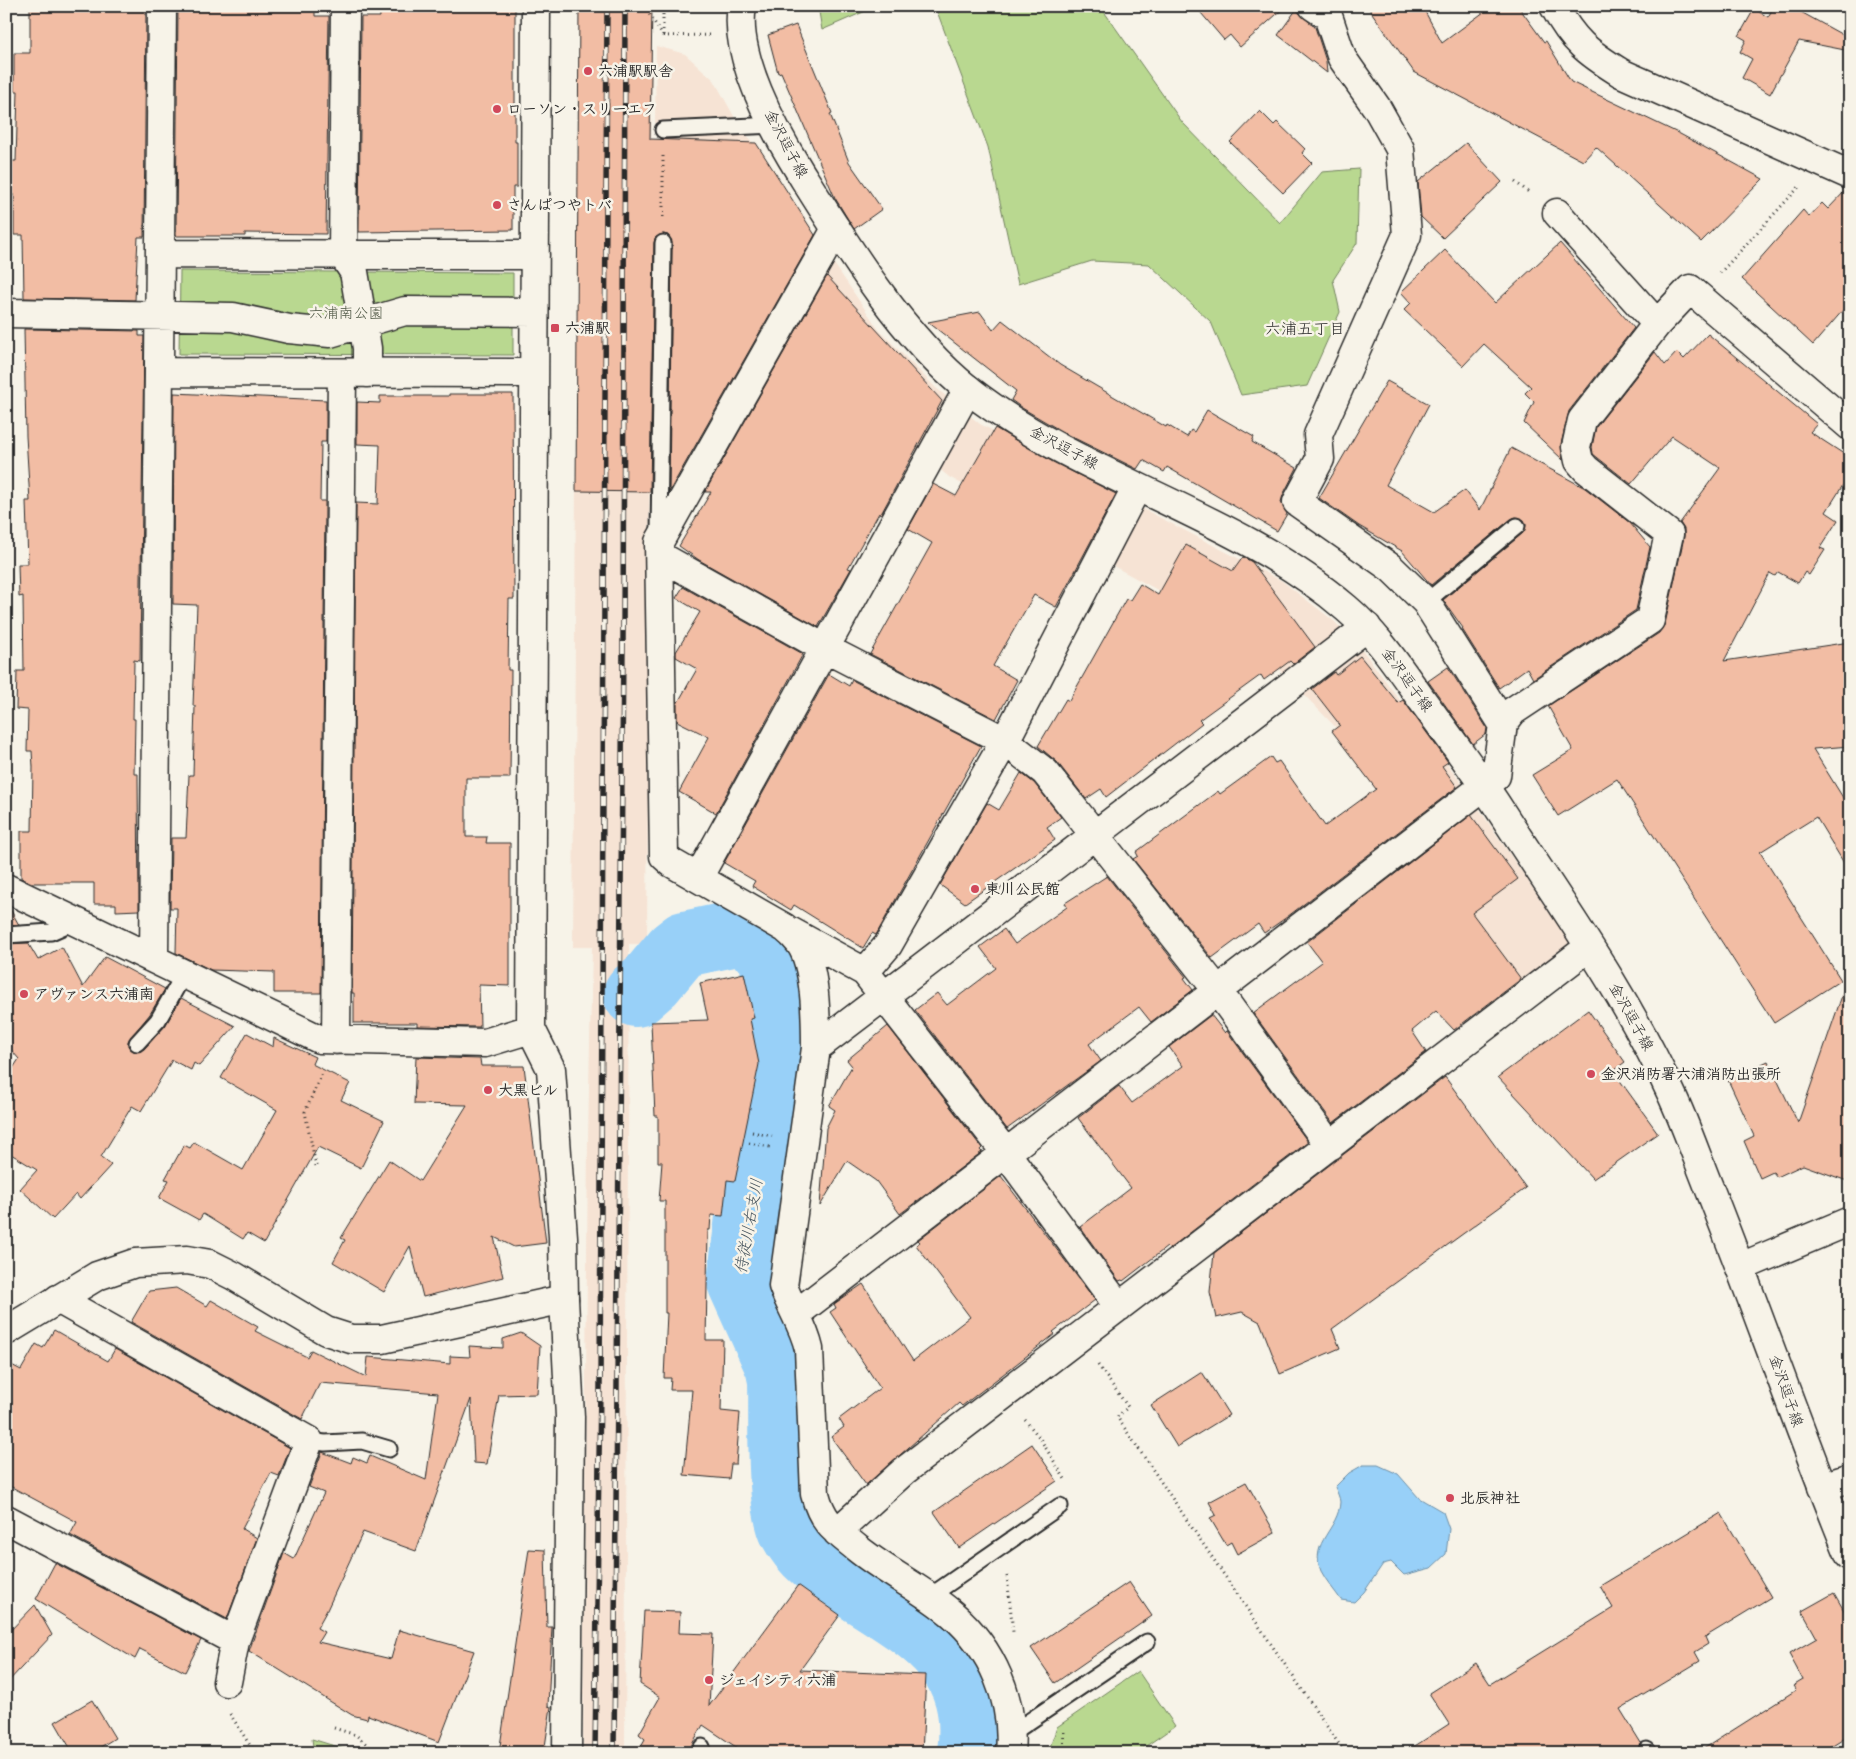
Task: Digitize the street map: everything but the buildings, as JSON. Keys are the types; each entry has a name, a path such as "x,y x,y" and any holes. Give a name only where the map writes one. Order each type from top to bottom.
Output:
{"street":[{"path":"154,959 162,6"},
{"path":"336,1040 354,373 367,348 354,272 343,255 345,6"},
{"path":"536,6 530,1029 551,1069 563,1237 570,1417 567,1753"},
{"name":"金沢逗子線","path":"742,6 740,34 743,50 773,125 836,229 907,328 945,369 968,389 1034,433 1268,553 1316,585 1367,627 1484,786 1589,947 1645,1041 1672,1094 1741,1267 1822,1487 1850,1556"},
{"path":"1312,6 1328,16 1342,58 1377,108 1400,149 1407,235 1318,435 1320,459 1297,502 1391,568 1426,602 1503,724"},
{"path":"1554,6 1567,30 1590,54 1620,73 1850,175"},
{"path":"1557,213 1657,324"},
{"path":"836,229 660,549 664,856 672,863 865,972 1006,1153 1119,1307"},
{"path":"160,254 534,255"},
{"path":"796,1314 1484,786 1496,776 1503,724 1513,711 1650,620 1669,534 1586,469 1579,461 1576,447 1582,420 1657,324 1690,289 1850,426"},
{"path":"6,313 233,316 289,329 330,333 405,311 534,312"},
{"path":"159,372 534,373"},
{"path":"698,878 968,389"},
{"path":"865,972 888,945 1005,741 1137,486"},
{"path":"660,549 826,649 1005,741 1045,772 1095,833 1216,990 1330,1146"},
{"path":"816,1048 1367,627"},
{"path":"6,888 319,1039 484,1043 530,1029"},
{"path":"785,928 800,942 805,953 816,1011 816,1048 783,1286 805,1332 809,1349 815,1494 820,1513 837,1532 877,1564 929,1597 953,1615 976,1640 992,1666 1007,1699 1011,1743"},
{"path":"837,1532 904,1471 1589,947"},
{"path":"1741,1267 1850,1221"},
{"path":"6,1331 97,1276 135,1263 187,1260 210,1264 326,1330 351,1339 382,1339 564,1299"},
{"path":"58,1299 310,1441 235,1641 227,1682"},
{"path":"1822,1487 1850,1478"},
{"path":"6,1518 235,1641"}],"lane":[{"path":"663,130 773,125"},
{"path":"660,549 663,242"},
{"path":"1426,602 1518,526"},
{"path":"6,935 51,932 76,921"},
{"path":"137,1043 158,1020 184,974"},
{"path":"310,1441 325,1444 362,1441 389,1449"},
{"path":"929,1597 1060,1506"},
{"path":"1011,1743 1147,1642"}],"path":[{"path":"644,6 663,36"},
{"path":"663,6 663,36"},
{"path":"663,36 740,34"},
{"path":"663,130 663,242"},
{"path":"1717,276 1796,189"},
{"path":"316,1166 306,1112 336,1040"},
{"path":"752,1132 774,1137"},
{"path":"749,1142 772,1148"},
{"path":"1079,1337 1128,1407 1118,1417 1345,1753"},
{"path":"1023,1418 1064,1474 1071,1497 1060,1506"},
{"path":"1003,1546 1014,1640"},
{"path":"227,1708 255,1753"},
{"path":"334,1728 356,1735 376,1753"}],"shaded area":[{"path":"579,6 652,6 647,944 629,944 625,1753 583,1753 588,1137 592,947 573,947"},
{"path":"656,46 685,54 714,80 736,120 655,123"},
{"path":"747,135 879,330 936,388 980,424 1282,581 1334,621 1367,656 1462,784 1571,944 1518,985 1357,749 1274,664 1189,607 949,477 866,408 697,170 669,170 670,139"}],"green space":[{"path":"818,6 877,6 822,30"},
{"path":"935,6 1100,6 1182,122 1280,223 1322,172 1359,169 1357,243 1333,280 1340,312 1307,386 1241,395 1211,322 1149,264 1092,261 1018,284 988,147"},
{"name":"六浦南公園","path":"180,271 513,273 513,355 179,354"},
{"path":"1138,1671 1175,1726 1136,1753 1048,1753 1057,1727"},
{"path":"312,1739 354,1752 354,1753 314,1753"}],"water":[{"path":"1363,1465 1378,1465 1398,1474 1419,1498 1443,1512 1449,1529 1446,1554 1431,1568 1404,1575 1391,1562 1383,1564 1364,1592 1354,1602 1341,1600 1321,1571 1318,1561 1321,1544 1338,1512 1340,1500 1335,1487 1349,1473"}],"waterway":[{"name":"侍従川右支川","path":"636,994 652,980 676,951 685,944 737,933 746,935 768,951 772,961 781,1012 781,1055 772,1121 749,1210 740,1282 778,1366 781,1380 783,1480 788,1518 797,1540 810,1555 833,1573 900,1616 940,1650 955,1670 966,1693 971,1720 970,1753"}],"railway":[{"path":"595,1753 600,1387 607,6"},
{"path":"614,1753 623,646 625,6"}],"place":[{"name":"六浦駅駅舎","path":"588,71"},
{"name":"ローソン・スリーエフ","path":"497,109"},
{"name":"さんぱつやトバ","path":"497,205"},
{"name":"六浦駅","path":"555,328"},
{"name":"東川公民館","path":"975,889"},
{"name":"アヴァンス六浦南","path":"24,994"},
{"name":"金沢消防署六浦消防出張所","path":"1591,1074"},
{"name":"大黒ビル","path":"488,1090"},
{"name":"北辰神社","path":"1450,1498"},
{"name":"ジェイシティ六浦","path":"709,1680"}],"district":[{"name":"六浦五丁目","path":"1305,329"}]}
